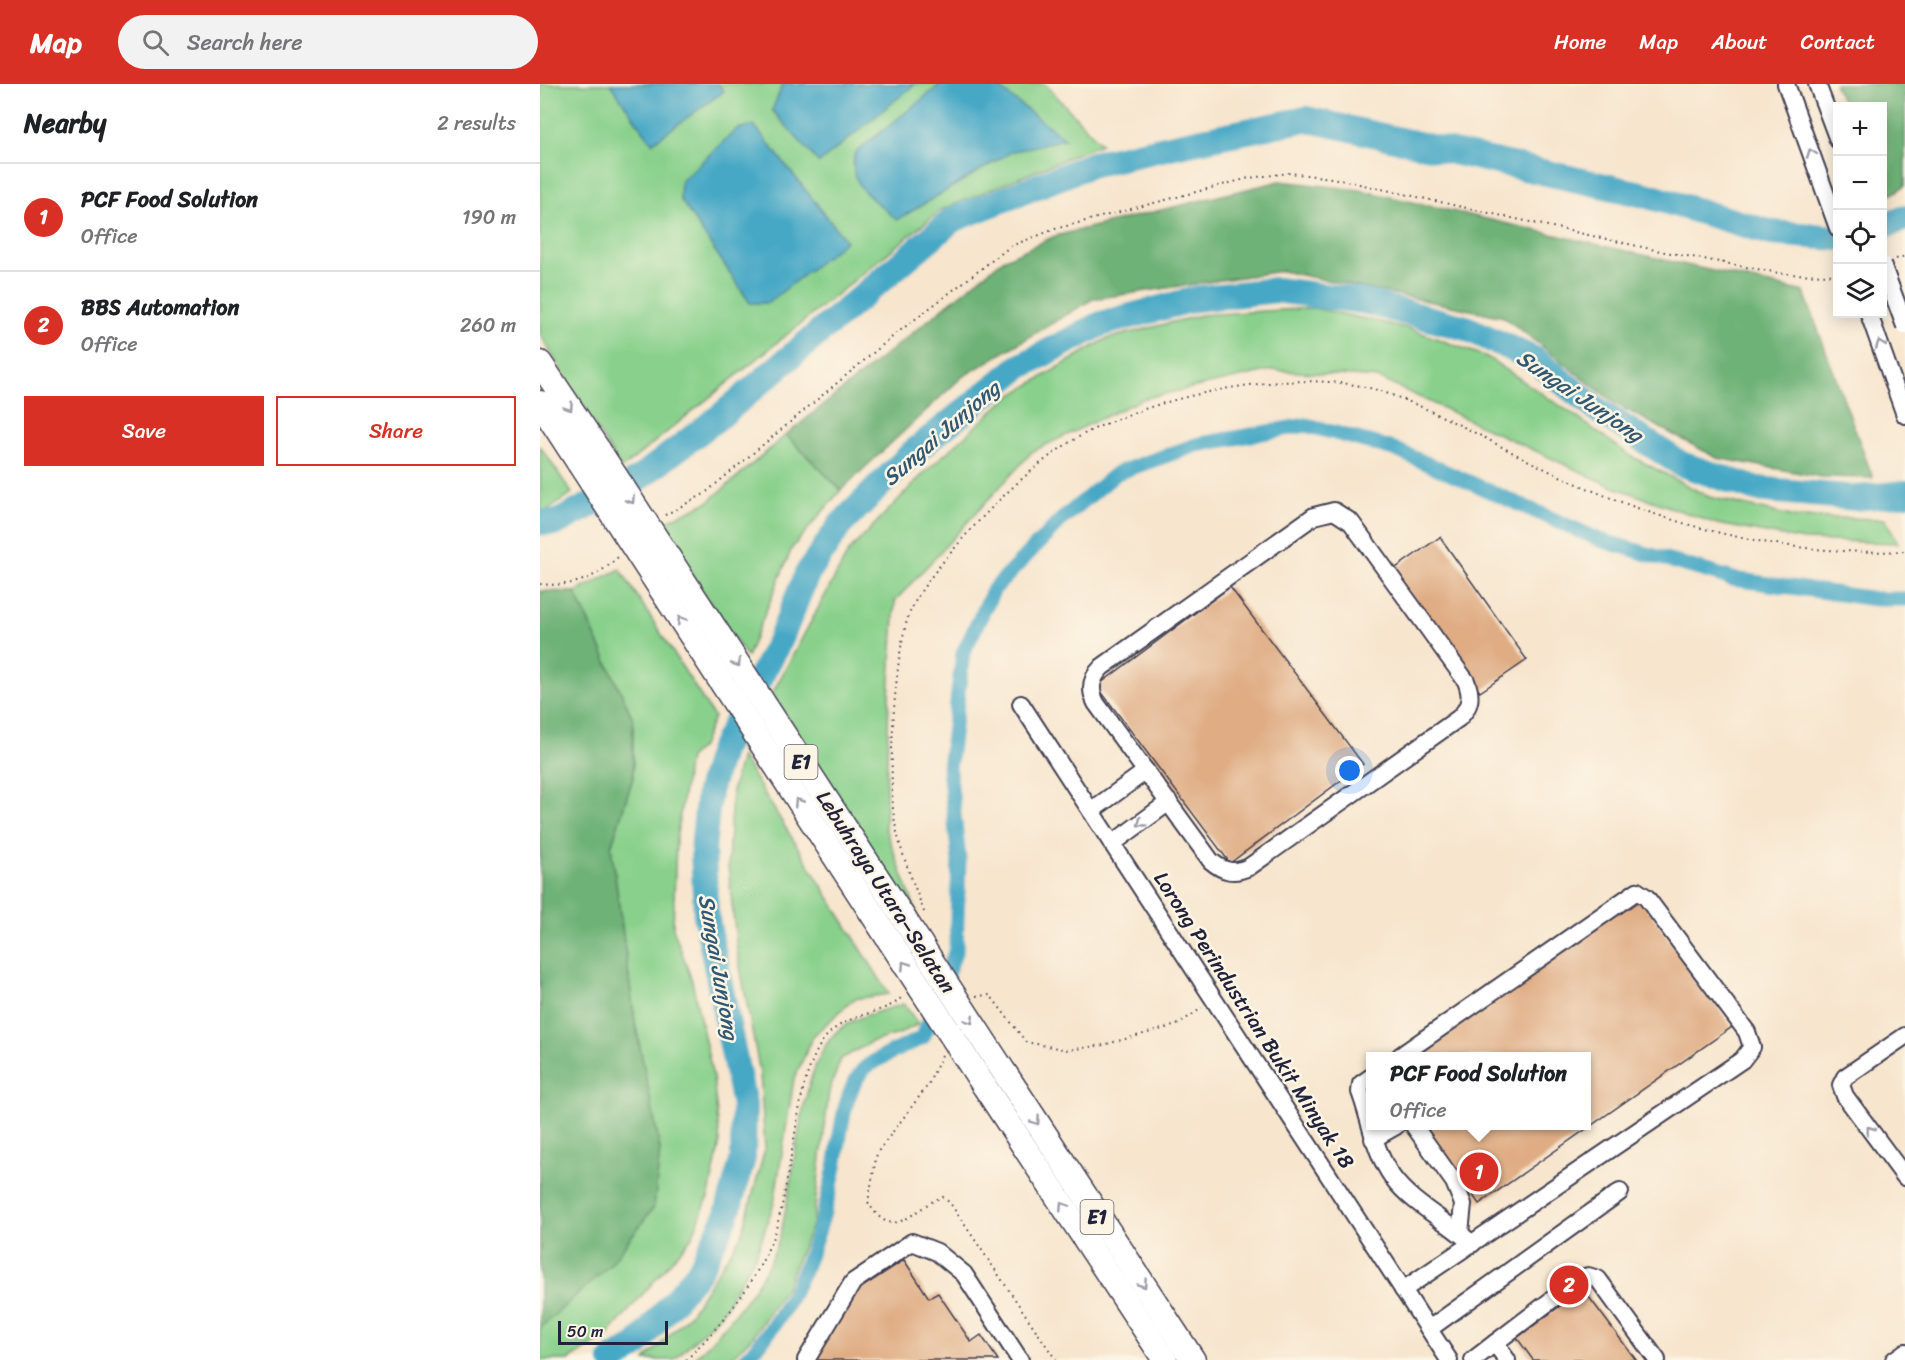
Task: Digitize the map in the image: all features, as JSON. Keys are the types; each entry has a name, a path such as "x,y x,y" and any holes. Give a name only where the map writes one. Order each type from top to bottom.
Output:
{"highway":[{"name":"Lebuhraya Utara–Selatan","path":"540,363 1193,1360"},
{"name":"Lebuhraya Utara–Selatan","path":"540,404 1165,1360"}],"street":[{"path":"1786,84 1833,214"},
{"path":"1817,84 1833,127"},
{"path":"1887,277 1905,326"},
{"path":"1870,318 1905,415"},
{"path":"1324,512 1344,515 1352,522 1466,681 1470,690 1467,710 1240,871 1219,868 1212,861 1146,771 1096,703 1091,684 1095,674 1314,516 1324,512"},
{"name":"Lorong Perindustrian Bukit Minyak 18","path":"1021,704 1449,1360"},
{"path":"1091,811 1146,771"},
{"path":"1112,843 1169,802"},
{"path":"1403,1290 1466,1238 1742,1060 1752,1047 1747,1032 1646,897 1637,891 1406,1052"},
{"path":"1905,1036 1845,1077 1841,1086 1845,1096 1905,1177"},
{"path":"1366,1080 1361,1084 1360,1092 1366,1114"},
{"path":"1371,1130 1395,1180 1466,1238"},
{"path":"1373,1139 1388,1130"},
{"path":"1418,1130 1454,1182 1463,1204 1466,1238"},
{"path":"1429,1329 1620,1192"},
{"path":"806,1360 853,1282 912,1242 937,1252 964,1274 1020,1360"},
{"path":"1473,1360 1579,1279 1588,1276 1598,1279 1657,1360"},
{"path":"1495,1343 1507,1360"},
{"path":"1894,1360 1905,1352"}],"path":[{"path":"656,520 704,494 897,333 984,264 1011,246 1055,229 1249,178 1289,173 1332,178 1660,251 1784,274 1833,275"},
{"path":"926,916 899,842 894,814 892,779 898,674 909,614 924,586 949,555 1020,479 1070,442 1107,423 1158,406 1249,384 1294,381 1338,382 1379,390 1426,410 1574,483 1678,522 1771,545 1905,551"},
{"path":"540,584 563,586 581,583 597,575 619,556"},
{"path":"686,1360 747,1291 765,1258 775,1233 783,1200 810,1066 821,1043 835,1029 852,1018 894,1006 902,998 906,988"}],"green space":[{"path":"540,84 1045,84 1101,144 941,210 621,469 540,334"},
{"path":"1834,84 1905,84 1905,186 1889,196 1887,192 1887,102 1843,102"},
{"path":"1280,181 1360,190 1804,292 1873,478 1822,477 1717,458 1616,404 1504,317 1282,271 1093,299 962,377 841,490 786,435 1003,260 1055,236"},
{"path":"1314,308 1408,328 1487,357 1631,456 1709,497 1795,517 1885,519 1898,543 1804,540 1717,524 1611,486 1378,378 1272,370 1142,399 1033,451 895,601 885,828 917,914 913,917 772,694 849,551 924,473 1007,398 1106,339 1201,315"},
{"path":"786,435 841,490 792,548 747,657 658,525 708,502"},
{"path":"540,446 572,493 544,513 540,512"},
{"path":"620,569 714,717 702,746 689,758 676,840 673,928 692,981 713,1077 720,1142 709,1195 692,1237 606,1337 569,1360 540,1360 540,1328 654,1207 660,1149 635,1022 611,847 633,778 633,719 575,592"},
{"path":"540,591 575,592 633,719 633,777 611,847 635,1022 660,1149 654,1207 609,1266 540,1328"},
{"path":"741,756 889,994 854,999 814,1035 794,1079 774,1203 756,1255 721,1314 674,1360 645,1360 690,1314 742,1234 765,1149 760,1073 737,951 728,866 732,790"},
{"path":"904,1004 918,1024 899,1034 871,1042 841,1059 829,1091 813,1223 786,1287 754,1335 729,1360 693,1360 742,1305 772,1258 784,1219 807,1094 816,1065 828,1042 851,1022"}],"water":[{"path":"610,84 718,84 724,91 652,143"},
{"path":"783,84 915,84 819,163 772,110"},
{"path":"941,84 994,84 1065,139 1011,152 897,220 871,198 858,183 853,164 855,153"},
{"path":"754,125 846,241 768,303 750,303 680,199 681,181 737,129"}],"building":[{"path":"1440,537 1527,660 1480,692 1393,570"},
{"path":"1230,587 1363,764 1230,863 1097,686"},
{"path":"1637,894 1732,1027 1591,1126 1591,1052 1411,1052"},
{"path":"1427,1130 1585,1130 1479,1204"},
{"path":"904,1260 929,1298 938,1293 971,1342 981,1335 998,1360 814,1360 853,1293"},
{"path":"1583,1289 1636,1360 1533,1360 1517,1338"}],"waterway":[{"path":"540,522 556,523 637,480 723,414 952,220 1093,164 1188,143 1306,119 1645,195 1772,233 1833,238"},
{"path":"1887,225 1905,218"},
{"name":"Sungai Junjong","path":"612,1360 637,1345 699,1271 726,1217 743,1158 744,1105 706,915 703,849 709,791 721,751 780,640 807,574 840,525 912,453 1019,367 1101,324 1195,299 1276,290 1362,301 1466,328 1534,359 1599,411 1681,464 1756,489 1857,498 1905,493"},
{"path":"745,1360 763,1340 792,1295 814,1245 835,1167 846,1104 855,1081 873,1062 923,1037 956,950 959,860 949,768 963,653 994,589 1061,520 1117,473 1196,445 1306,425 1394,449 1600,540 1733,579 1876,599 1905,599"}],"place":[{"name":"PCF Food Solution","path":"1479,1172"},
{"name":"BBS Automation","path":"1569,1285"}]}
